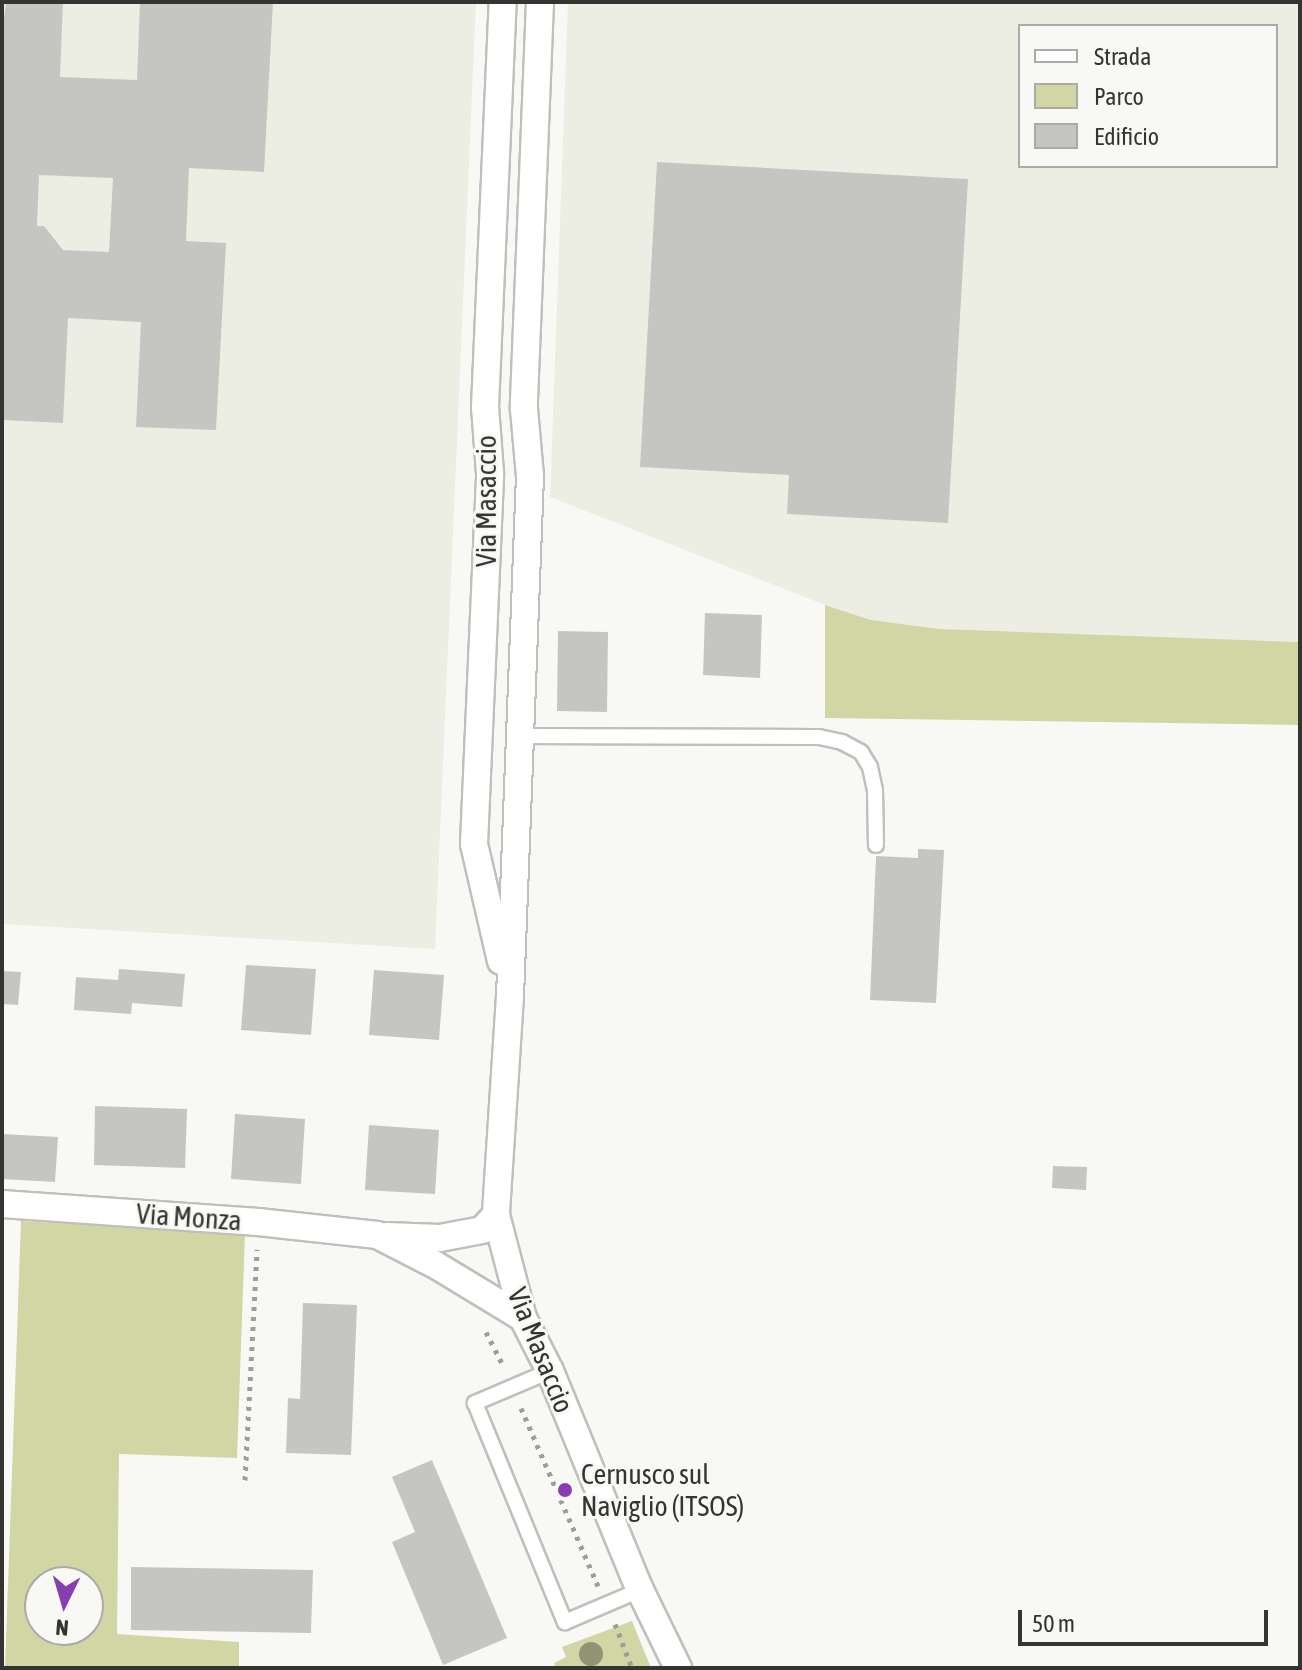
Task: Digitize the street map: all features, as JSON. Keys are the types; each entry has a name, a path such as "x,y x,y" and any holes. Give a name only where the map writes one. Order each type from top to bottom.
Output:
{"street":[{"name":"Via Masaccio","path":"503,2 485,407 490,473 474,844 510,996"},
{"name":"Via Masaccio","path":"540,2 524,409 530,476 510,996 496,1215 523,1318 550,1371 640,1590 678,1668"},
{"name":"Via Monza","path":"2,1204 440,1238 482,1230 496,1215"},
{"name":"Via Monza","path":"377,1235 434,1264 523,1318"},
{"name":"Via Masaccio","path":"664,1638 671,1668"}],"lane":[{"path":"519,736 819,737 842,742 861,752 870,767 875,790 876,845"},
{"path":"550,1371 475,1403 565,1622 640,1590"}],"path":[{"path":"245,1480 258,1222"},
{"path":"483,1326 513,1387 632,1668"}],"shaded area":[{"path":"2,2 476,2 435,949 2,924"},
{"path":"568,2 1300,2 1300,642 940,629 871,620 825,605 550,497"}],"green space":[{"path":"825,605 871,620 940,629 1300,642 1300,725 825,718"},
{"path":"21,1221 245,1234 237,1458 119,1454 117,1634 239,1642 239,1668 5,1668"},
{"path":"632,1621 651,1668 556,1668 554,1663 566,1657 562,1647"}],"building":[{"path":"6,2 63,2 60,77 137,80 140,2 273,2 264,172 189,168 186,241 226,243 216,430 136,427 141,322 68,318 63,423 2,420 2,36","holes":["39,175 113,178 109,252 63,250 44,226 37,226"]},
{"path":"657,162 968,179 948,523 787,514 789,475 640,467"},
{"path":"705,613 762,615 760,678 703,675"},
{"path":"558,631 608,632 607,712 557,711"},
{"path":"918,849 944,850 936,1003 870,1000 876,856 918,858"},
{"path":"246,965 316,969 311,1035 241,1030"},
{"path":"119,969 185,974 182,1007 132,1003 131,1014 74,1010 76,977 118,980"},
{"path":"374,970 444,975 439,1040 369,1035"},
{"path":"2,971 21,972 18,1005 2,1004"},
{"path":"95,1106 187,1109 185,1168 94,1165"},
{"path":"235,1114 305,1119 301,1184 231,1179"},
{"path":"369,1125 439,1130 435,1194 365,1190"},
{"path":"2,1134 58,1137 55,1182 2,1179"},
{"path":"1053,1166 1087,1167 1086,1190 1052,1188"},
{"path":"303,1303 357,1305 351,1455 286,1453 288,1398 300,1399"},
{"path":"432,1460 507,1638 443,1665 392,1542 415,1532 392,1477"},
{"path":"131,1567 313,1570 311,1633 131,1630"}],"place":[{"name":"Cernusco sul Naviglio (ITSOS)","path":"565,1490"}]}
